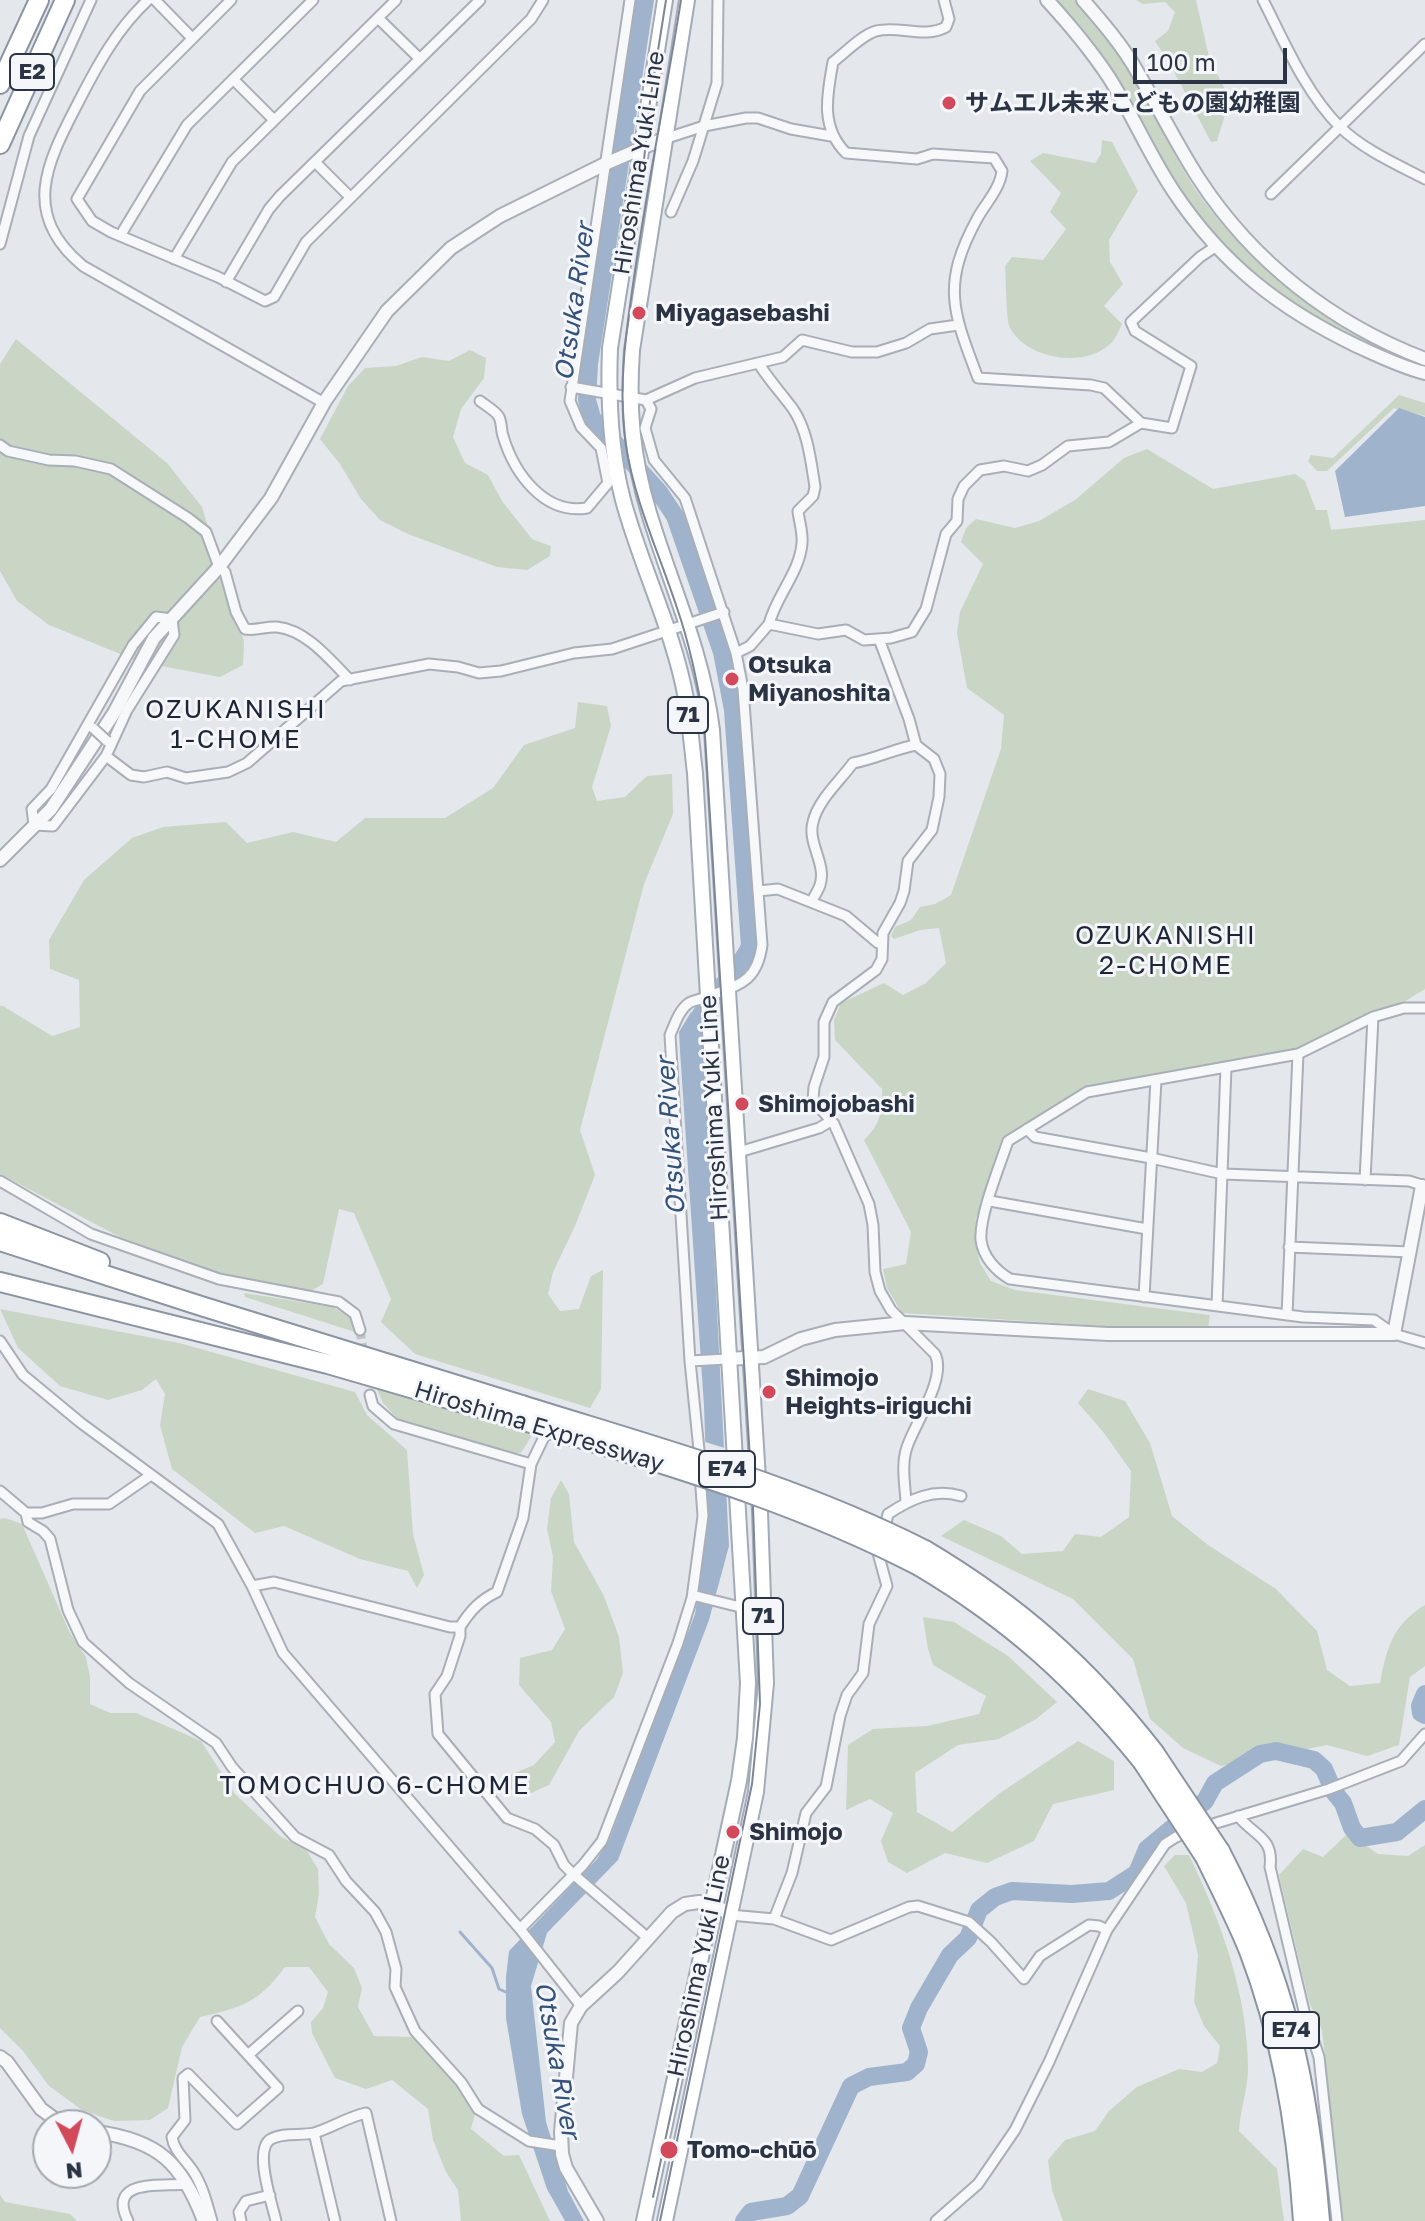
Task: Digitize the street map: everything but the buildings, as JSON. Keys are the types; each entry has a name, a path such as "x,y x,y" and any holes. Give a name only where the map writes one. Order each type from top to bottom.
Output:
{"highway":[{"name":"E2","path":"0,84 39,0"},
{"name":"E2","path":"0,144 65,0"},
{"path":"0,1223 241,1317"},
{"path":"0,1241 241,1317"},
{"path":"0,1282 170,1325"},
{"path":"0,1293 170,1325"},
{"name":"Hiroshima Expressway","path":"241,1317 521,1412"},
{"name":"Hiroshima Expressway","path":"170,1325 521,1412 794,1491 868,1521 922,1558 998,1596 1089,1675 1148,1756 1255,1922 1282,1996 1298,2057 1310,2121 1320,2221"},
{"name":"Hiroshima Expressway","path":"1212,1854 1266,2001 1293,2124 1303,2221"}],"main road":[{"name":"Hiroshima Yuki Line","path":"644,2221 739,1781 748,1683 725,1359 695,773 686,698 668,630 623,499 613,455 611,423 602,391 636,150 665,0"},
{"name":"Hiroshima Yuki Line","path":"665,2221 756,1792 766,1683 760,1512 749,1359 732,992 725,961 712,730 694,623 642,487 629,399 632,350 687,0"}],"street":[{"path":"0,244 29,136 91,0"},
{"path":"148,0 100,60 53,153 45,186 47,213 52,227 66,250 83,266 324,403"},
{"path":"155,0 192,38"},
{"path":"231,0 140,91 77,195 79,204 92,221 261,301 271,299 306,242 531,19 543,0"},
{"path":"120,236 186,127 313,0"},
{"path":"174,259 232,162 396,0"},
{"path":"226,282 269,209 480,0"},
{"path":"480,401 499,417 503,437 520,475 530,488 574,510 587,508 608,483 601,448 581,427 572,412 573,388 630,0"},
{"path":"671,212 693,161 717,83 718,0"},
{"path":"944,0 949,19 946,27 938,31 872,32 833,62 826,100 831,136 846,153 917,159 933,154 994,158 1002,171 1001,179 976,221 955,270 952,292 958,325 978,378 1104,388 1141,423 1172,428 1191,366 1135,331 1131,322 1200,257 1215,247"},
{"path":"1047,0 1109,78 1172,190 1215,247 1258,287 1291,311 1373,354 1425,373"},
{"path":"1083,0 1110,31 1138,72 1199,179 1249,244 1272,267 1345,321 1393,347 1425,359"},
{"path":"1263,0 1308,86 1340,127 1376,154 1425,179"},
{"path":"378,18 420,59"},
{"path":"1271,194 1425,44"},
{"path":"233,79 274,120"},
{"path":"0,860 51,809 77,774 154,638 219,567 271,498 324,403 387,311 451,248 500,216 608,163 663,139 704,126 758,118 791,129 831,136"},
{"path":"315,162 350,197"},
{"path":"573,388 646,400 695,378 783,357 802,340 852,352 877,352 906,343 930,329 958,325"},
{"path":"736,653 750,646 769,624 773,609 783,595 801,553 803,539 798,511 813,496 815,487 803,430 794,411 759,364"},
{"path":"522,1932 575,1876 602,1841 694,1597 703,1516 670,1035 677,1018 690,1003 704,994 732,992 751,976 760,962 762,945 743,689 736,653 685,498 654,460 645,428 651,409 646,400"},
{"path":"769,624 818,634 846,630 864,640 912,632 926,609 946,534 957,521 958,499 964,486 980,470 1004,466 1028,471 1068,446 1109,442 1141,423"},
{"path":"0,445 8,451 49,460 75,461 111,469 206,532 219,567 225,572 236,612 245,629 254,631 278,627 295,633 316,645 350,680"},
{"path":"106,756 131,775 144,777 167,772 186,778 228,772 247,763 341,681 429,664 479,673 501,671 574,653 612,649 723,613"},
{"path":"34,825 32,809 51,789 91,726 133,645 156,617 172,619"},
{"path":"34,825 53,826 106,756 109,743 127,710 174,635 172,619"},
{"path":"879,639 916,745 934,759 940,774 939,797 932,830 908,861 900,903 883,933 882,959 876,970 833,1002 824,1022 824,1057 813,1100 831,1121 869,1204 875,1272 880,1291 891,1310 935,1354 940,1363 937,1378 906,1448 906,1502"},
{"path":"91,726 109,743"},
{"path":"811,902 821,884 821,871 811,834 819,808 853,763 876,759 895,749 916,745"},
{"path":"758,891 778,889 846,916 882,944"},
{"path":"1394,1334 1374,1320 1287,1315 1010,1279 998,1272 986,1255 981,1240 1008,1141 1087,1092 1298,1054 1373,1017 1404,1008 1425,1008"},
{"path":"1365,1180 1373,1017"},
{"path":"1287,1315 1298,1054"},
{"path":"1217,1306 1226,1067"},
{"path":"1144,1297 1156,1080"},
{"path":"739,1152 819,1128 831,1121"},
{"path":"1027,1129 1035,1137 1223,1174 1424,1183 1394,1334"},
{"path":"0,1181 91,1234 219,1279 339,1302 355,1314 360,1330"},
{"path":"990,1201 1147,1229"},
{"path":"1289,1247 1410,1252"},
{"path":"693,1361 764,1357 801,1339 835,1330 905,1323 1108,1334 1394,1334 1425,1343"},
{"path":"0,1341 23,1375 81,1423 218,1524 252,1586 283,1653 522,1932 581,2006"},
{"path":"370,1395 373,1406 394,1424 531,1464"},
{"path":"544,1437 531,1464 523,1518 497,1592 471,1610 460,1627 447,1676 435,1694 438,1734 507,1818 535,1829 554,1845 564,1865 575,1876 648,1938"},
{"path":"26,1513 42,1513 73,1504 109,1504 151,1475"},
{"path":"0,1491 26,1513 28,1522 50,1539 68,1610 83,1642 129,1683 216,1743 232,1767 295,1837 329,1855 346,1881 375,1912 386,1932 396,1969 395,1987 415,2031 461,2082 478,2109 529,2141 559,2145"},
{"path":"774,1919 792,1873 806,1813 826,1787 847,1695 863,1673 869,1624 887,1586 878,1553 888,1514 924,1495 947,1492 961,1496"},
{"path":"252,1586 274,1582 460,1627"},
{"path":"694,1597 744,1608 763,1606"},
{"path":"936,2221 978,2184 1015,2130 1049,2062 1107,1930 1165,1844 1176,1837 1332,1788 1401,1761 1425,1734"},
{"path":"1238,1816 1248,1828 1264,1838 1272,1853 1270,1867 1304,2011 1319,2057 1337,2221"},
{"path":"597,2221 566,2168 559,2145 571,2023 581,2006 618,1972 672,1912 685,1904 714,1904 730,1915 774,1919 831,1940 909,1907 928,1908 973,1925 1024,1979 1036,1966 1040,1956 1089,1925 1107,1930"},
{"path":"248,2055 298,2011"},
{"path":"212,2221 194,2172 173,2145 172,2137 185,2120 183,2078 188,2074 237,2124 278,2088 217,2021"},
{"path":"0,2057 7,2062 41,2109"},
{"path":"276,2221 262,2158 263,2147 268,2140 314,2133 366,2113 391,2221"},
{"path":"314,2133 335,2221"},
{"path":"112,2136 141,2142 162,2154 186,2184 204,2221"},
{"path":"128,2221 123,2206 126,2195 138,2187 155,2183 186,2184"},
{"path":"241,2221 239,2212 246,2201 270,2195"}],"green space":[{"path":"1055,0 1075,0 1091,18 1141,91 1195,189 1238,242 1289,288 1346,327 1406,358 1405,362 1327,325 1258,280 1196,217"},
{"path":"1136,0 1196,0 1210,61 1226,91 1227,108 1217,141 1211,142 1155,41 1168,31 1175,12 1165,2 1143,4"},
{"path":"1102,140 1112,142 1138,191 1109,240 1110,262 1123,284 1104,306 1122,324 1113,341 1098,352 1071,358 1056,357 1029,347 1010,328 1005,266 1012,257 1043,260 1066,229 1050,212 1061,193 1030,161 1043,153 1095,163 1101,154"},
{"path":"16,339 167,463 202,507 244,641 243,665 220,677 140,662 49,625 17,601 0,571 0,364"},
{"path":"470,350 486,358 484,378 461,409 453,437 465,463 488,475 502,501 532,539 551,546 550,556 527,570 497,567 408,534 380,520 361,499 340,464 320,439 348,386 365,368 396,366 422,357 449,361"},
{"path":"1399,395 1425,403 1425,416 1394,408 1327,471 1317,471 1308,461 1311,455 1333,458"},
{"path":"1147,449 1213,489 1295,474 1305,481 1316,510 1327,510 1331,530 1425,520 1425,989 1404,1002 1372,1012 1297,1049 1087,1088 1004,1139 976,1218 975,1241 980,1263 991,1281 1015,1290 1210,1315 1208,1328 1134,1328 902,1313 887,1288 883,1269 906,1264 911,1232 864,1140 879,1117 882,1089 835,1040 834,1020 841,1003 884,983 903,995 926,983 946,963 939,928 920,930 894,939 891,936 895,927 911,920 920,907 935,904 951,895 1001,749 1004,715 967,688 957,633 960,612 983,564 961,542 966,528 976,519 1015,528 1039,521 1075,500 1124,458"},
{"path":"578,702 607,706 611,726 592,787 597,801 625,797 647,776 672,774 673,814 644,884 580,1130 595,1175 553,1272 548,1294 560,1311 579,1309 591,1276 603,1270 601,1389 590,1408 415,1354 381,1322 391,1299 354,1213 339,1209 323,1284 311,1291 224,1275 120,1237 0,1174 0,1006 52,1036 80,1027 79,980 50,969 49,940 84,880 132,838 163,827 226,822 247,843 293,832 336,842 365,818 445,818 493,788 524,745 575,728"},
{"path":"244,1293 333,1307 350,1318 355,1332 245,1297"},
{"path":"0,1309 179,1343 355,1392 367,1415 407,1450 413,1534 424,1575 417,1588 408,1571 360,1559 284,1526 255,1533 172,1469 160,1425 165,1394 156,1379 142,1390 108,1400 60,1386 18,1348"},
{"path":"377,1389 532,1435 521,1453 512,1453 398,1419 383,1403"},
{"path":"1088,1389 1125,1401 1150,1443 1172,1516 1208,1545 1276,1589 1317,1631 1327,1670 1350,1686 1380,1683 1385,1659 1398,1629 1425,1605 1425,1666 1410,1677 1399,1745 1367,1756 1327,1745 1221,1766 1183,1748 1150,1719 1133,1659 1073,1599 941,1536 964,1520 1001,1536 1022,1554 1063,1551 1075,1534 1101,1537 1129,1517 1131,1471 1078,1403"},
{"path":"561,1480 569,1494 574,1542 604,1596 619,1637 623,1673 614,1697 579,1731 549,1785 531,1793 502,1788 510,1775 534,1765 555,1742 551,1722 519,1685 520,1658 552,1650 565,1629 551,1591 553,1557 547,1529 551,1498"},
{"path":"0,1519 22,1524 69,1631 86,1657 90,1704 110,1713 136,1713 201,1741 235,1794 280,1836 307,1851 318,1869 319,1894 315,1917 329,1944 354,1968 362,1988 358,2007 374,2036 413,2037 444,2067 476,2110 471,2129 504,2156 519,2155 550,2221 461,2221 458,2190 446,2172 433,2140 428,2109 392,2080 366,2089 335,2078 312,2033 311,2022 323,2008 328,1992 309,1967 285,1967 266,1989 248,2002 200,2017 182,2047 168,2108 150,2120 114,2121 112,2109 81,2109 49,2086 23,2051 0,2028"},
{"path":"923,1617 954,1622 1008,1656 1057,1702 1036,1719 999,1739 958,1745 915,1773 917,1812 952,1832 1000,1793 1078,1741 1114,1761 1114,1790 1053,1804 1034,1841 987,1863 945,1853 907,1873 888,1862 881,1841 893,1813 870,1799 846,1810 848,1745 873,1729 927,1726 979,1714 986,1696 933,1665"},
{"path":"1348,1833 1378,1854 1408,1856 1425,1845 1425,2221 1343,2221 1322,2030 1309,2002 1279,1875 1303,1849 1323,1857"},
{"path":"1175,1855 1189,1855 1222,1932 1238,1986 1247,2041 1248,2077 1239,2131 1277,2169 1284,2221 1063,2221 1052,2190 1048,2160 1065,2140 1095,2131 1109,2111 1137,2087 1179,2069 1202,2072 1217,2063 1220,2046 1204,2026 1194,2002 1198,1955 1186,1903 1164,1866"},
{"path":"0,2195 5,2202 70,2214 77,2221 0,2221"}],"water":[{"path":"1399,408 1425,417 1425,506 1345,517 1335,471"},
{"path":"691,1012 703,1038 729,1546 709,1620 618,1860 547,1933 531,1986 546,2122 568,2191 584,2221 565,2221 547,2189 522,2114 506,2018 506,1977 509,1951 597,1859 610,1838 695,1614 708,1524 704,1406 679,1032"}],"pier":[{"path":"702,1441 728,1449 730,1489 703,1481"}],"waterway":[{"name":"Otsuka River","path":"645,0 589,364 587,400 592,418 659,492 675,516 722,652 733,710 750,946 705,1008 692,1033 691,1045"},
{"path":"1425,1694 1420,1706 1421,1713 1425,1715"},
{"path":"744,2221 751,2212 787,2206 800,2196 851,2086 869,2077 907,2072 916,2064 919,2052 911,2028 919,2008 950,1955 968,1938 979,1910 995,1897 1012,1891 1072,1894 1109,1891 1137,1873 1147,1849 1205,1801 1215,1783 1260,1754 1276,1751 1314,1760 1324,1769 1334,1792 1343,1803 1352,1828 1360,1838 1397,1832 1425,1809"},
{"path":"460,1932 492,1968 499,1989 508,1993"}],"tunnel":[{"path":"360,1330 364,1356"}],"tram line":[{"path":"644,160 666,0"},
{"path":"660,2221 752,1784 760,1704 753,1507 704,720 682,622 635,488 623,423 624,355 629,310 681,0"},
{"path":"653,2197 679,2076"}],"place":[{"name":"サムエル未来こどもの園幼稚園","path":"949,103"},
{"name":"Miyagasebashi","path":"639,313"},
{"name":"Otsuka Miyanoshita","path":"732,679"},
{"name":"Shimojobashi","path":"742,1104"},
{"name":"Shimojo Heights-iriguchi","path":"769,1392"},
{"name":"Shimojo","path":"733,1832"},
{"name":"Tomo-chūō","path":"669,2150"}],"district":[{"name":"OZUKANISHI 1-CHOME","path":"236,725"},
{"name":"OZUKANISHI 2-CHOME","path":"1166,951"},
{"name":"TOMOCHUO 6-CHOME","path":"375,1786"}]}
